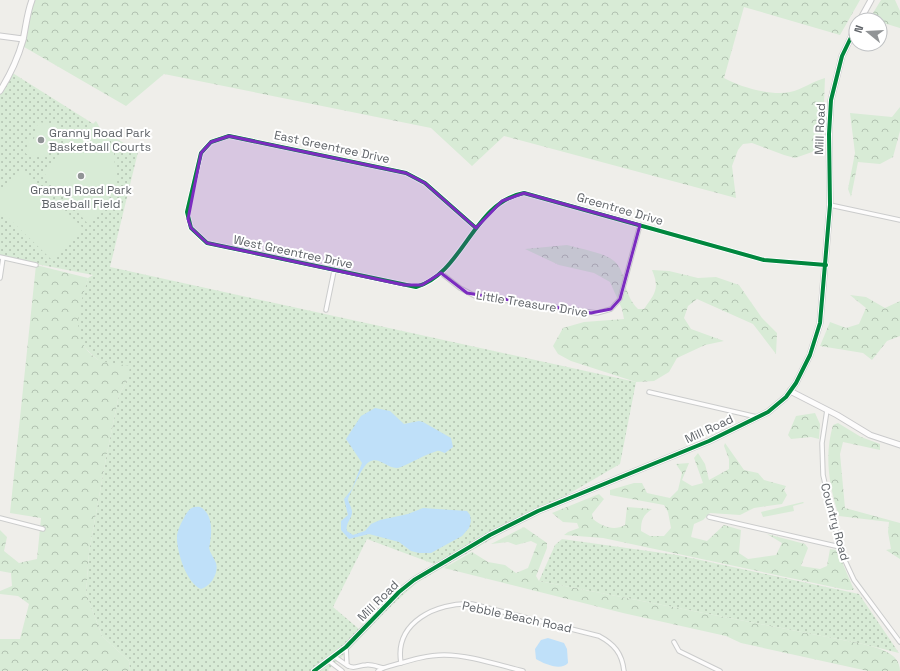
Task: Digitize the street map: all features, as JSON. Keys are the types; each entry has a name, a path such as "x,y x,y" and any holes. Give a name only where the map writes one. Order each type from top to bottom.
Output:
{"main road":[{"path":"0,91 11,72 23,39 28,11 32,0"},
{"path":"864,12 871,0"},
{"path":"0,36 23,39"},
{"name":"Mill Road","path":"314,671 346,647 399,592 414,580 448,559 490,535 538,511 709,440 757,417 775,407 790,391 810,355 818,332 826,265 830,205 829,134 831,100 841,60 848,45"},
{"path":"790,391 870,435 900,445"}],"street":[{"name":"East Greentree Drive","path":"194,183 199,158 205,148 216,139 234,136 406,173 425,183 476,228"},
{"name":"West Greentree Drive","path":"194,183 187,212 188,219 191,228 207,243 416,287 430,281 441,273"},
{"name":"Greentree Drive","path":"441,273 476,228 502,201 508,197 524,193 764,260 826,265"},
{"path":"830,205 900,220"},
{"name":"Little Treasure Drive","path":"441,273 460,288 474,296 591,313 601,312 611,309 620,299 640,225"},
{"path":"0,278 2,258 36,265"},
{"path":"326,310 334,270"},
{"path":"648,392 757,417"},
{"name":"Country Road","path":"827,410 822,443 822,475 840,547 854,580 900,641"},
{"path":"709,517 840,547"},
{"path":"0,518 43,529"},
{"path":"448,559 455,561"},
{"name":"Pebble Beach Road","path":"401,663 400,646 416,622 429,612 444,606 458,603 472,604 599,636 611,642 618,651 623,662 624,671"},
{"path":"674,642 679,651 720,671"},
{"path":"346,647 347,665 349,666"},
{"path":"378,671 401,663 444,655 464,657 523,671"},
{"path":"334,657 355,668 367,664 383,668"},
{"path":"329,661 342,671"}],"highlighted area":[{"path":"229,136 406,173 425,183 476,228 502,201 524,193 640,225 620,299 611,309 591,313 467,293 441,273 422,285 404,285 207,243 191,228 188,219 201,153 211,142"}],"green space":[{"path":"35,0 860,0 853,12 848,12 848,21 840,35 744,7 724,78 738,85 756,90 782,93 794,91 825,78 823,127 821,142 815,151 795,158 752,143 743,144 738,150 732,166 736,198 504,136 472,166 431,128 164,74 126,106 19,44"},
{"path":"881,0 895,0 900,11 900,28 888,24 888,12 874,12"},
{"path":"11,72 138,152 110,267 636,382 620,464 418,582 383,614 328,670 329,671 130,671 129,661 102,636 86,593 89,552 107,453 119,395 128,379 105,365 89,352 79,337 77,323 79,310 88,278 93,275 0,257 0,91","holes":["367,539 434,564 400,589 359,629 333,607"]},
{"path":"900,107 900,131 893,157 880,164 858,162 851,197 848,189 855,153 850,113 892,117"},
{"name":"Granny Road Park Baseball Field","path":"96,121 114,153 116,181 106,206 88,224 43,172"},
{"name":"Granny Road Park Basketball Courts","path":"38,122 59,125 57,139 51,139 48,157 26,154 28,140 34,139"},
{"path":"23,170 83,228 51,259 0,210 0,194"},
{"path":"567,245 601,254 613,260 620,269 627,292 638,309 644,309 655,291 656,282 652,270 669,271 698,278 716,277 739,285 762,318 777,333 776,354 753,324 697,299 688,306 684,318 691,329 724,341 705,345 677,358 669,372 654,381 636,382 571,361 558,354 553,346 563,328 584,322 624,319 622,309 610,282 594,273 559,265 525,249"},
{"path":"36,265 88,278 79,311 78,322 82,342 88,351 97,359 130,366 128,379 119,395 107,453 89,552 86,593 102,636 129,661 130,671 0,671 0,639 20,639 29,604 18,596 0,594 0,591 12,586 11,573 0,571 0,530 7,537 4,551 19,563 37,559 41,518 10,513"},
{"path":"850,295 866,297 885,308 900,301 900,336 887,341 872,360 863,353 820,346 830,322 846,328 859,324 866,308"},
{"path":"815,413 820,424 819,439 811,437 791,439 788,435 796,416"},
{"path":"838,423 861,437 880,444 880,450 843,442 840,454 845,508 900,523 900,559 886,550 891,549 888,532 889,522 839,516 830,482 828,460 830,437 833,425"},
{"path":"725,443 744,470 758,473 764,480 786,486 784,490 787,495 782,504 754,508 740,515 710,513 703,520 694,524 691,537 707,541 724,525 741,530 739,553 748,559 776,555 782,543 767,534 805,544 808,548 801,566 820,569 827,566 830,549 837,550 854,590 847,590 603,538 564,535 579,528 577,523 563,522 552,513 599,494 604,499 592,514 593,519 597,522 605,526 617,528 625,525 627,507 652,509 646,513 643,518 641,531 650,536 664,536 671,528 668,512 664,505 610,495 610,490 634,483 642,483 647,493 670,498 678,490 682,473 676,464 689,463 682,480 692,486 703,483 694,458 698,453 705,464 709,480 729,469 729,459 724,446"},
{"path":"804,503 793,506 794,511 763,517 761,512"},
{"path":"524,527 547,543 547,548 536,576 539,581 863,644 881,649 892,655 899,665 900,671 868,671 741,643 726,636 623,613 444,568 472,552 488,562 505,565 516,573 528,568 537,544 531,541 516,545 508,542 491,544"},
{"path":"562,539 677,555 859,594 899,653 863,644 539,581 555,545"}],"water":[{"path":"375,408 390,411 404,424 419,421 423,422 451,438 453,447 445,453 437,451 397,468 373,460 366,464 360,473 348,499 352,512 347,526 347,531 353,535 365,531 371,524 380,520 408,514 423,508 467,511 470,515 471,521 469,528 462,536 431,553 411,551 399,542 369,534 349,539 341,530 341,521 348,515 344,499 352,489 362,463 346,439 361,416"},
{"path":"200,507 205,510 210,520 211,537 209,548 217,567 211,582 201,589 191,580 183,565 177,541 178,531 185,515 192,508"},
{"path":"548,638 564,643 567,649 568,663 557,667 543,663 536,659 535,649 541,640"}],"cycle path":[{"path":"314,671 346,647 399,592 414,580 490,535 538,511 709,441 768,412 786,397 796,383 810,355 820,323 830,205 829,134 831,100 842,56 848,44"},
{"path":"476,228 425,183 406,173 229,136 211,142 201,153 187,212 191,228 207,243 416,287 432,280 446,268 480,223 492,210 507,199 524,193 764,260 826,265"}],"place":[{"name":"Granny Road Park Basketball Courts","path":"41,140"},
{"name":"Granny Road Park Baseball Field","path":"81,176"}]}
